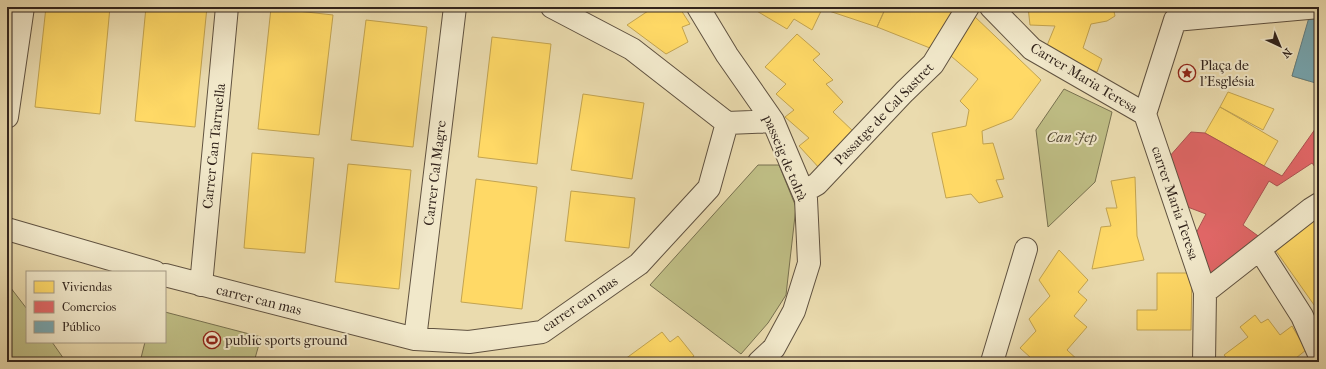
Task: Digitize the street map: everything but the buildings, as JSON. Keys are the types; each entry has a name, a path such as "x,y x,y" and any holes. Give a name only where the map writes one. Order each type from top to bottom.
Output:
{"street":[{"path":"7,117 22,7"},
{"name":"Carrer Can Tarruella","path":"201,285 227,7"},
{"name":"Carrer Cal Magre","path":"415,340 456,7"},
{"path":"552,7 632,49 727,124 773,121"},
{"name":"passeig de tolrà","path":"698,7 727,55 773,121 806,198 809,263 794,311 774,348 759,362"},
{"name":"Passatge de Cal Sastret","path":"803,192 818,184 904,92 934,64 968,7"},
{"name":"Carrer Maria Teresa","path":"991,7 1032,49 1145,114"},
{"path":"1145,114 1175,20 1319,7"},
{"name":"carrer Maria Teresa","path":"1145,114 1205,292 1204,362"},
{"name":"carrer can mas","path":"166,275 415,340 469,342 542,332 638,264 709,188 727,124"},
{"path":"1205,292 1319,204"},
{"path":"7,229 153,271"},
{"path":"992,362 1026,249"},
{"path":"1260,250 1302,316 1319,354"}],"green space":[{"name":"Can Jep","path":"1064,89 1112,112 1095,182 1048,227 1036,130"},
{"path":"758,165 779,165 796,207 786,295 768,323 741,354 650,285"},
{"path":"7,283 26,308 26,343 53,343 66,362 7,362"},
{"name":"public sports ground","path":"166,312 261,337 254,362 140,362 145,343 166,343"}],"place":[{"name":"Plaça de l'Església","path":"1187,73"},
{"name":"public sports ground","path":"212,340"}]}
